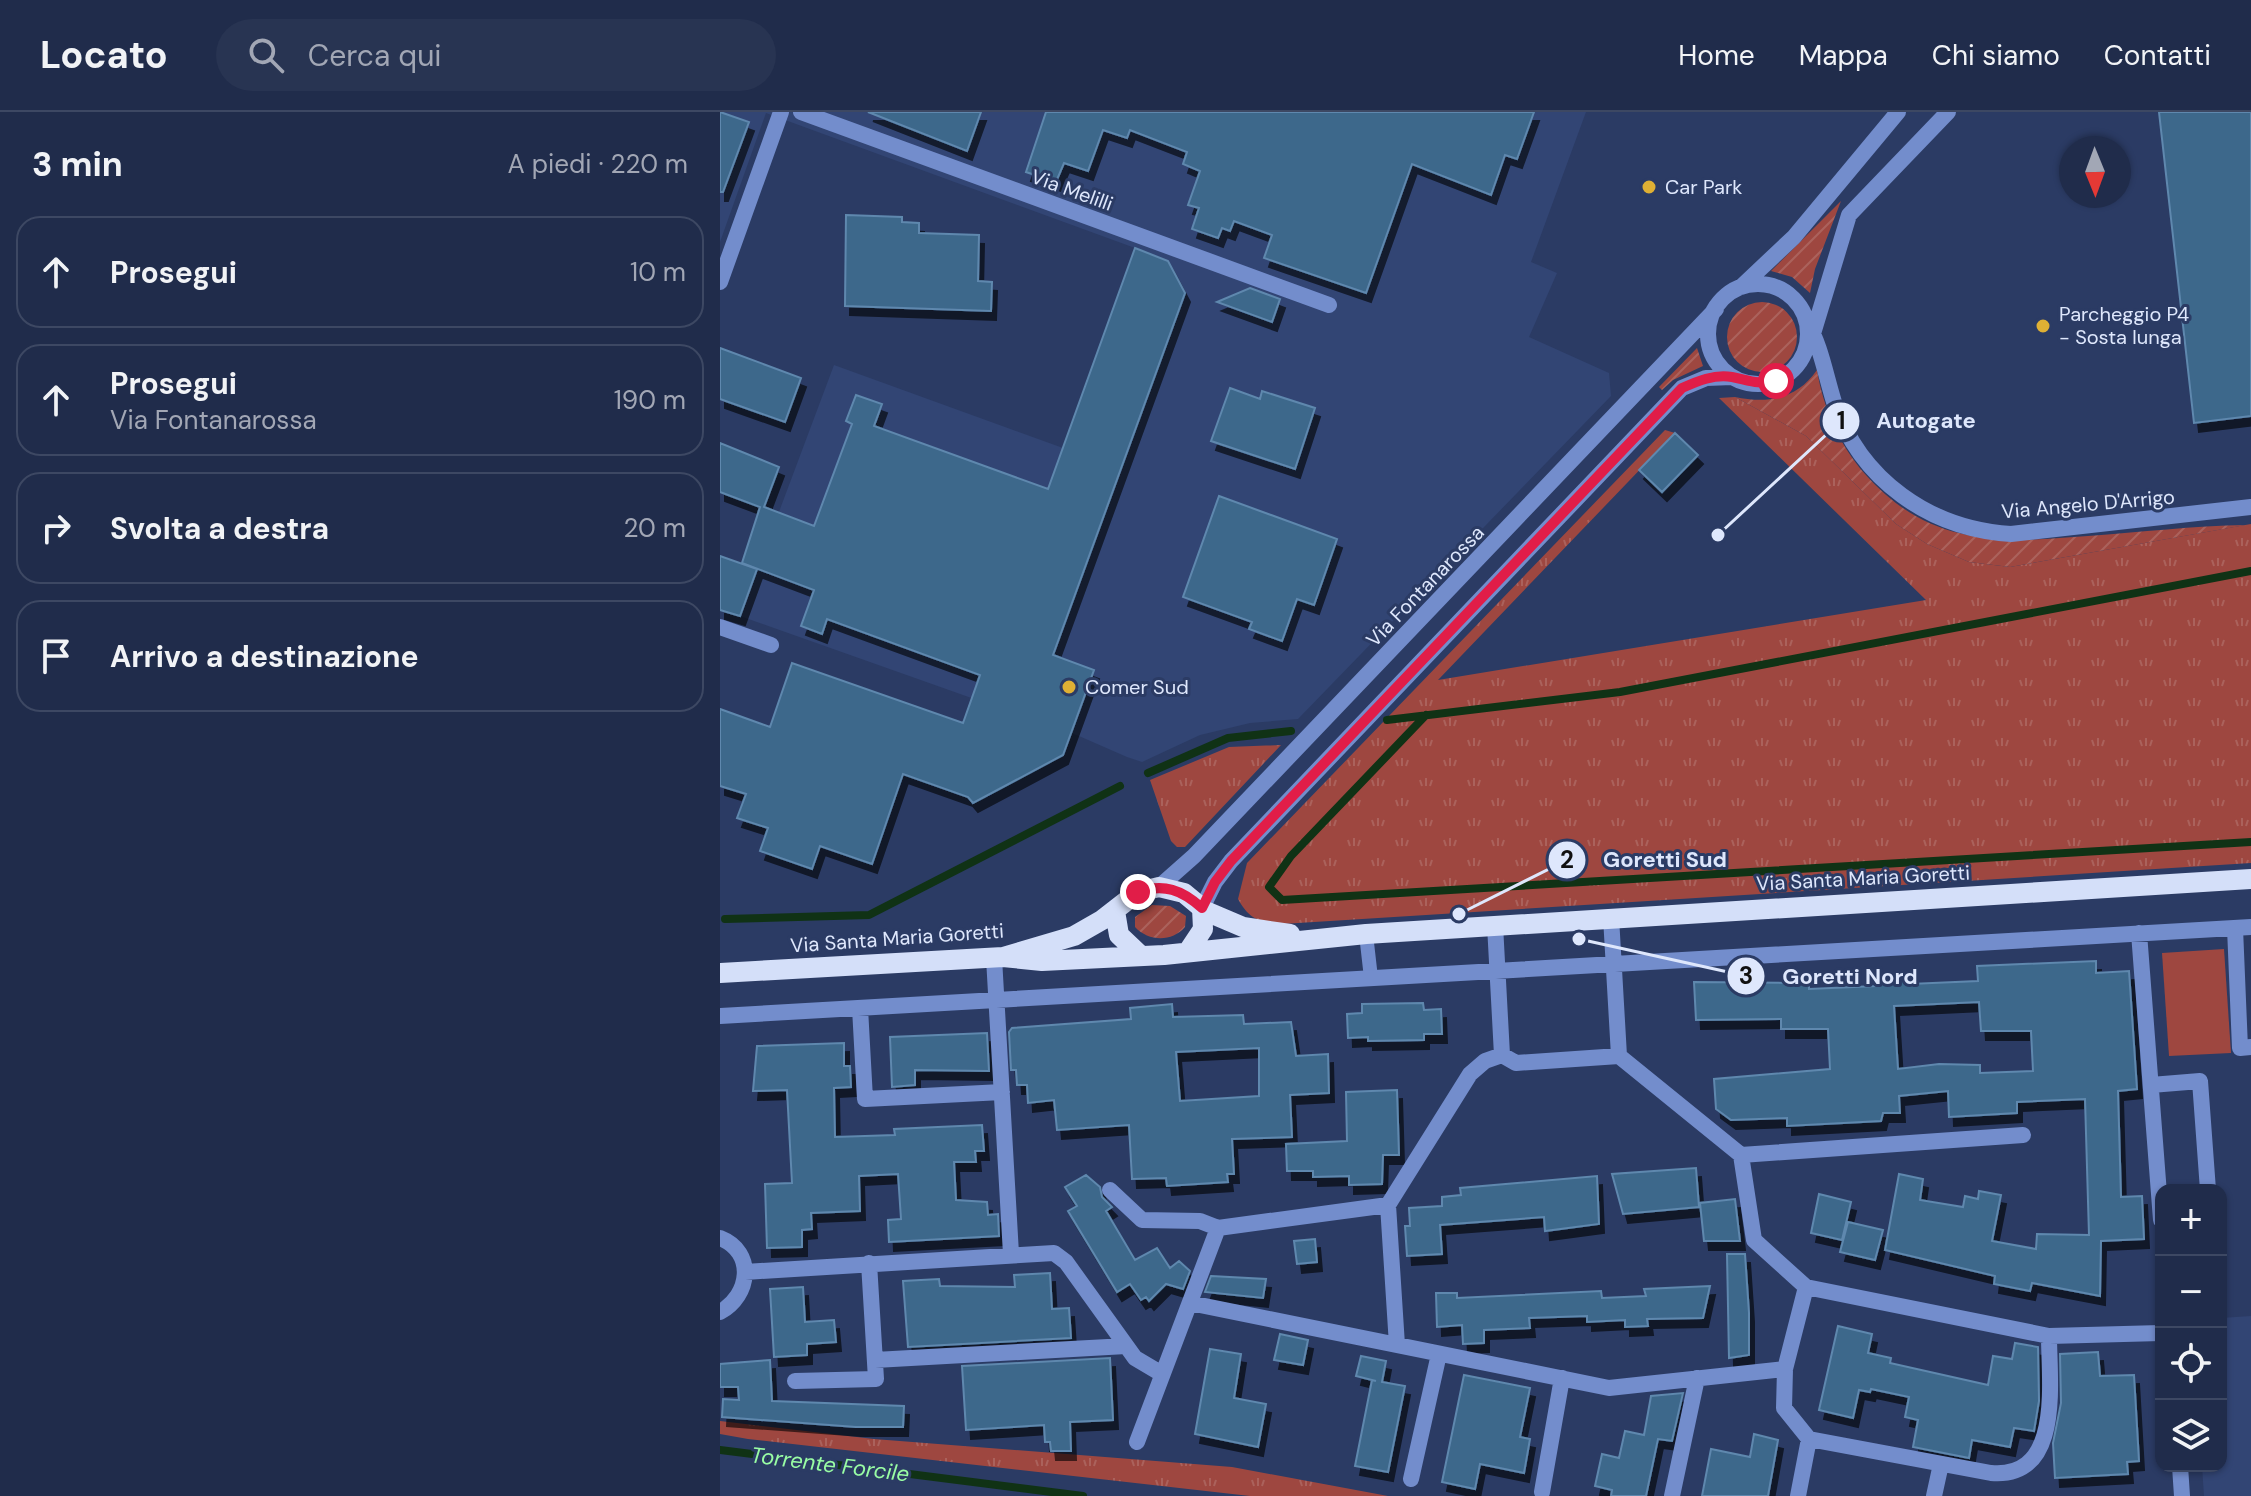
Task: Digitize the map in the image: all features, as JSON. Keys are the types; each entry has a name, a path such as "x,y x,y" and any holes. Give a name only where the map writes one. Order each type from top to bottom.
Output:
{"main road":[{"name":"Via Santa Maria Goretti","path":"1334,936 2251,879"},
{"path":"1139,954 1119,935 1115,911 1138,892 1159,887 1184,893 1203,909 1262,932 1334,936"},
{"path":"1189,950 1200,937 1203,909"},
{"name":"Via Santa Maria Goretti","path":"720,973 999,958 1074,936 1115,911"},
{"path":"999,958 1042,961 1262,947 1334,936"}],"street":[{"path":"720,282 781,112"},
{"name":"Via Melilli","path":"801,112 1329,305"},
{"path":"1732,377 1716,360 1710,346 1709,331 1716,309 1794,237 1898,112"},
{"path":"1203,909 1215,882 1231,861 1682,388 1706,378 1732,377 1754,384 1776,381 1794,369 1806,349 1810,327 1849,215 1948,112"},
{"path":"1740,288 1762,285 1783,291 1800,307 1810,327"},
{"name":"Via Fontanarossa","path":"1159,887 1216,834 1716,309"},
{"name":"Via Angelo D'Arrigo","path":"1810,327 1835,402 1860,454 1896,492 1946,521 1989,533 2042,533 2251,507"},
{"path":"720,627 771,645"},
{"path":"1611,917 1619,1056"},
{"path":"1495,925 1502,1055"},
{"path":"720,1016 2243,927 2240,1048 2251,1047"},
{"path":"2139,933 2158,1184"},
{"path":"999,958 997,1000 1011,1254"},
{"path":"860,1008 865,1099 1002,1092"},
{"path":"1397,1345 1388,1205 1470,1074 1485,1061 1502,1055 1516,1063 1619,1056 1741,1155 1754,1240 1806,1287 2049,1336 2155,1333"},
{"path":"2151,1085 2200,1081 2208,1184"},
{"path":"1741,1155 2023,1135"},
{"path":"1110,1190 1142,1220 1200,1221 1218,1228 1388,1205"},
{"path":"1137,1442 1218,1228"},
{"path":"720,1238 736,1249 745,1272 739,1296 720,1312"},
{"path":"745,1272 1054,1253 1061,1257 1142,1365 1162,1374"},
{"path":"795,1381 876,1379 869,1263"},
{"path":"1806,1287 1785,1369 1784,1408 1809,1439 2004,1474 2028,1466 2044,1440 2049,1414 2049,1336"},
{"path":"1190,1303 1609,1388 1785,1369"},
{"path":"875,1360 1126,1346"},
{"path":"1411,1479 1439,1354"},
{"path":"1542,1492 1562,1378"},
{"path":"1672,1496 1697,1378"},
{"path":"1798,1496 1809,1439"},
{"path":"1934,1496 1941,1464"},
{"path":"2180,1472 2182,1496"}],"lane":[{"path":"1366,934 1371,978"}],"shaded area":[{"path":"720,112 1586,112 1531,262 1557,273 1529,337 1609,373 1611,396 1298,719 1250,723 1200,735 1142,762 1079,736 740,616 834,365 1063,448 1135,248 766,113 720,242"},
{"path":"2251,1316 2251,1496 2204,1496 2202,1472 2227,1472 2227,1318"}],"green space":[{"path":"1841,201 1815,269 1810,293 1792,277 1771,271"},
{"path":"1755,302 1769,302 1791,317 1797,337 1795,350 1787,362 1769,372 1755,372 1733,357 1727,344 1727,330 1742,308"},
{"path":"1697,348 1703,366 1673,380 1662,390 1659,387"},
{"path":"1817,370 1834,426 1856,463 1890,498 1941,528 1995,539 2025,540 2246,525 2010,567 1969,562 1927,544 1896,524 1806,436 1735,397 1759,400 1781,397 1800,387"},
{"path":"1735,397 1806,436 1896,524 1927,544 1969,562 2010,567 2251,524 2251,863 1282,924 1261,921 1246,911 1238,899 1247,863 1665,430 1675,433 1438,680 1926,600 1719,398"},
{"path":"1281,745 1185,847 1177,847 1171,841 1150,780 1229,747"},
{"path":"1152,905 1170,906 1186,916 1185,927 1167,938 1154,938 1141,932 1135,927 1135,917"},
{"path":"2224,949 2231,1053 2169,1056 2162,953"},
{"path":"720,1421 874,1439 1232,1467 1388,1496 1250,1496 748,1439 720,1434"}],"building":[{"path":"720,112 749,122 723,192 720,192"},
{"path":"868,112 981,112 967,151"},
{"path":"1046,112 1534,112 1517,159 1505,155 1491,195 1412,164 1366,293 1264,258 1272,235 1234,221 1230,231 1222,228 1218,238 1192,229 1199,208 1188,205 1200,171 1183,164 1187,152 1130,130 1127,138 1103,130 1088,171 1064,163 1056,182 1026,172"},
{"path":"2159,112 2251,112 2251,416 2194,423"},
{"path":"846,215 902,217 902,222 919,223 919,233 979,235 978,281 992,282 991,311 845,306"},
{"path":"1135,248 1168,261 1185,293 1053,655 1094,670 1063,755 973,803 968,797 903,774 872,864 820,846 812,869 760,851 768,828 737,818 746,794 720,786 720,709 770,727 792,663 963,723 980,675 827,619 822,634 801,626 814,590 742,563 760,507 720,492 720,443 779,467 764,507 814,526 852,424 846,421 856,395 882,404 874,426 1048,489"},
{"path":"1250,288 1280,299 1272,322 1217,302"},
{"path":"720,348 801,378 785,422 720,399"},
{"path":"1230,388 1260,399 1262,391 1315,408 1295,469 1211,441"},
{"path":"1675,433 1698,455 1662,492 1639,470"},
{"path":"1219,496 1337,539 1314,605 1297,599 1282,641 1249,629 1252,622 1183,597"},
{"path":"720,556 757,569 740,616 720,610"},
{"path":"2096,961 2096,973 2129,971 2137,1089 2118,1091 2121,1197 2142,1196 2144,1239 2101,1241 2100,1296 2032,1283 2030,1291 1994,1284 1995,1276 1885,1250 1899,1174 1923,1179 1920,1200 1963,1207 1965,1196 1978,1199 1979,1191 2001,1195 1992,1241 2036,1249 2037,1234 2089,1235 2085,1099 2017,1102 2017,1113 1949,1117 1948,1091 1899,1096 1900,1113 1883,1113 1881,1121 1787,1126 1787,1118 1731,1120 1716,1109 1714,1079 1830,1069 1828,1029 1781,1029 1781,1019 1696,1020 1694,982 1809,983 1809,989 1876,986 1875,975 1909,973 1910,984 1978,981 1977,966","holes":["1979,1002 1981,1031 2031,1031 2033,1071 1980,1073 1980,1065 1939,1064 1898,1069 1894,1006"]},
{"path":"1423,1003 1424,1010 1441,1009 1442,1034 1424,1034 1424,1040 1368,1041 1368,1037 1348,1038 1347,1014 1362,1013 1362,1004"},
{"path":"1172,1004 1173,1017 1243,1015 1244,1024 1291,1022 1296,1056 1328,1054 1329,1093 1290,1095 1292,1137 1232,1139 1234,1174 1227,1174 1228,1182 1167,1186 1166,1178 1132,1179 1129,1125 1057,1130 1054,1100 1028,1103 1027,1085 1017,1085 1016,1070 1011,1070 1009,1032 1012,1028 1131,1019 1130,1008","holes":["1259,1048 1259,1096 1180,1101 1176,1052"]},
{"path":"987,1033 989,1071 915,1070 915,1085 892,1087 890,1037"},
{"path":"844,1043 844,1066 850,1066 851,1087 834,1088 835,1137 895,1135 894,1129 982,1125 984,1151 975,1151 976,1162 954,1162 956,1200 987,1202 988,1215 998,1214 999,1236 889,1242 888,1220 901,1219 898,1174 859,1176 860,1211 811,1213 812,1229 802,1230 802,1247 767,1248 765,1184 792,1183 787,1090 753,1091 757,1046"},
{"path":"1397,1090 1399,1155 1383,1155 1382,1184 1349,1185 1349,1176 1313,1177 1313,1171 1287,1171 1286,1144 1347,1141 1346,1092"},
{"path":"1696,1168 1699,1207 1623,1214 1612,1174"},
{"path":"1086,1175 1100,1187 1102,1197 1112,1207 1106,1211 1135,1260 1157,1248 1170,1268 1179,1261 1190,1271 1183,1289 1166,1284 1149,1301 1146,1297 1141,1300 1130,1284 1117,1292 1068,1211 1077,1206 1065,1187"},
{"path":"1597,1176 1599,1224 1545,1231 1544,1217 1440,1225 1442,1254 1407,1256 1405,1226 1410,1226 1409,1208 1442,1206 1442,1197 1461,1195 1460,1188"},
{"path":"1819,1194 1851,1202 1842,1240 1811,1233"},
{"path":"1735,1199 1740,1241 1704,1241 1700,1203"},
{"path":"1848,1222 1883,1230 1875,1260 1840,1252"},
{"path":"1315,1239 1317,1262 1297,1264 1294,1241"},
{"path":"1727,1254 1745,1254 1749,1313 1749,1355 1729,1358"},
{"path":"1050,1273 1052,1309 1069,1308 1071,1338 908,1347 903,1281 939,1279 940,1286 1015,1287 1014,1275"},
{"path":"1211,1276 1266,1279 1263,1298 1205,1292"},
{"path":"1710,1286 1703,1318 1647,1319 1648,1326 1625,1327 1625,1320 1587,1322 1587,1316 1529,1318 1530,1328 1484,1330 1484,1343 1463,1344 1462,1325 1437,1327 1436,1293 1457,1293 1457,1298 1601,1291 1602,1298 1646,1296 1644,1289"},
{"path":"803,1287 805,1322 834,1320 836,1342 807,1344 807,1355 774,1357 770,1289"},
{"path":"1838,1326 1872,1334 1868,1353 1891,1358 1890,1363 1988,1385 1993,1356 2012,1359 2015,1343 2038,1347 2039,1401 2034,1431 2014,1428 2010,1447 1972,1440 1969,1458 1913,1447 1918,1420 1905,1417 1909,1397 1871,1389 1870,1392 1859,1390 1853,1418 1819,1410"},
{"path":"1280,1334 1308,1340 1303,1365 1274,1360"},
{"path":"1210,1349 1241,1354 1234,1398 1266,1404 1258,1447 1195,1434"},
{"path":"2098,1352 2100,1376 2134,1375 2139,1461 2127,1462 2128,1474 2055,1478 2053,1443 2061,1403 2060,1354"},
{"path":"1361,1356 1386,1361 1382,1382 1405,1386 1388,1472 1355,1466 1372,1380 1356,1376"},
{"path":"1110,1358 1113,1420 1070,1422 1071,1451 1051,1451 1050,1442 1045,1442 1044,1425 966,1430 962,1366"},
{"path":"770,1360 772,1401 904,1406 903,1427 856,1427 722,1417 723,1399 739,1400 738,1387 720,1387 720,1364"},
{"path":"1464,1375 1530,1388 1520,1437 1530,1439 1524,1473 1480,1464 1475,1489 1442,1482"},
{"path":"1683,1393 1672,1441 1658,1439 1646,1496 1611,1496 1612,1490 1595,1486 1602,1454 1619,1458 1625,1431 1644,1435 1651,1396"},
{"path":"1754,1434 1778,1440 1768,1496 1702,1496 1711,1449 1750,1457"}],"waterway":[{"path":"1387,720 1620,692 2251,571"},
{"path":"1426,715 1291,856 1269,887 1282,900 2251,842"},
{"path":"1148,773 1228,738 1291,731"},
{"path":"725,919 869,915 1120,786"},
{"name":"Torrente Forcile","path":"720,1450 1083,1496"}],"place":[{"name":"Car Park","path":"1649,187"},
{"name":"Parcheggio P4 - Sosta lunga","path":"2043,326"},
{"name":"Autogate","path":"1718,535"},
{"name":"Comer Sud","path":"1069,687"},
{"name":"Goretti Sud","path":"1459,914"},
{"name":"Goretti Nord","path":"1579,939"}],"route":[{"path":"1138,892 1159,887 1172,889 1184,893 1202,908 1208,893 1231,861 1682,388 1706,378 1732,377 1754,384 1776,381"}]}
